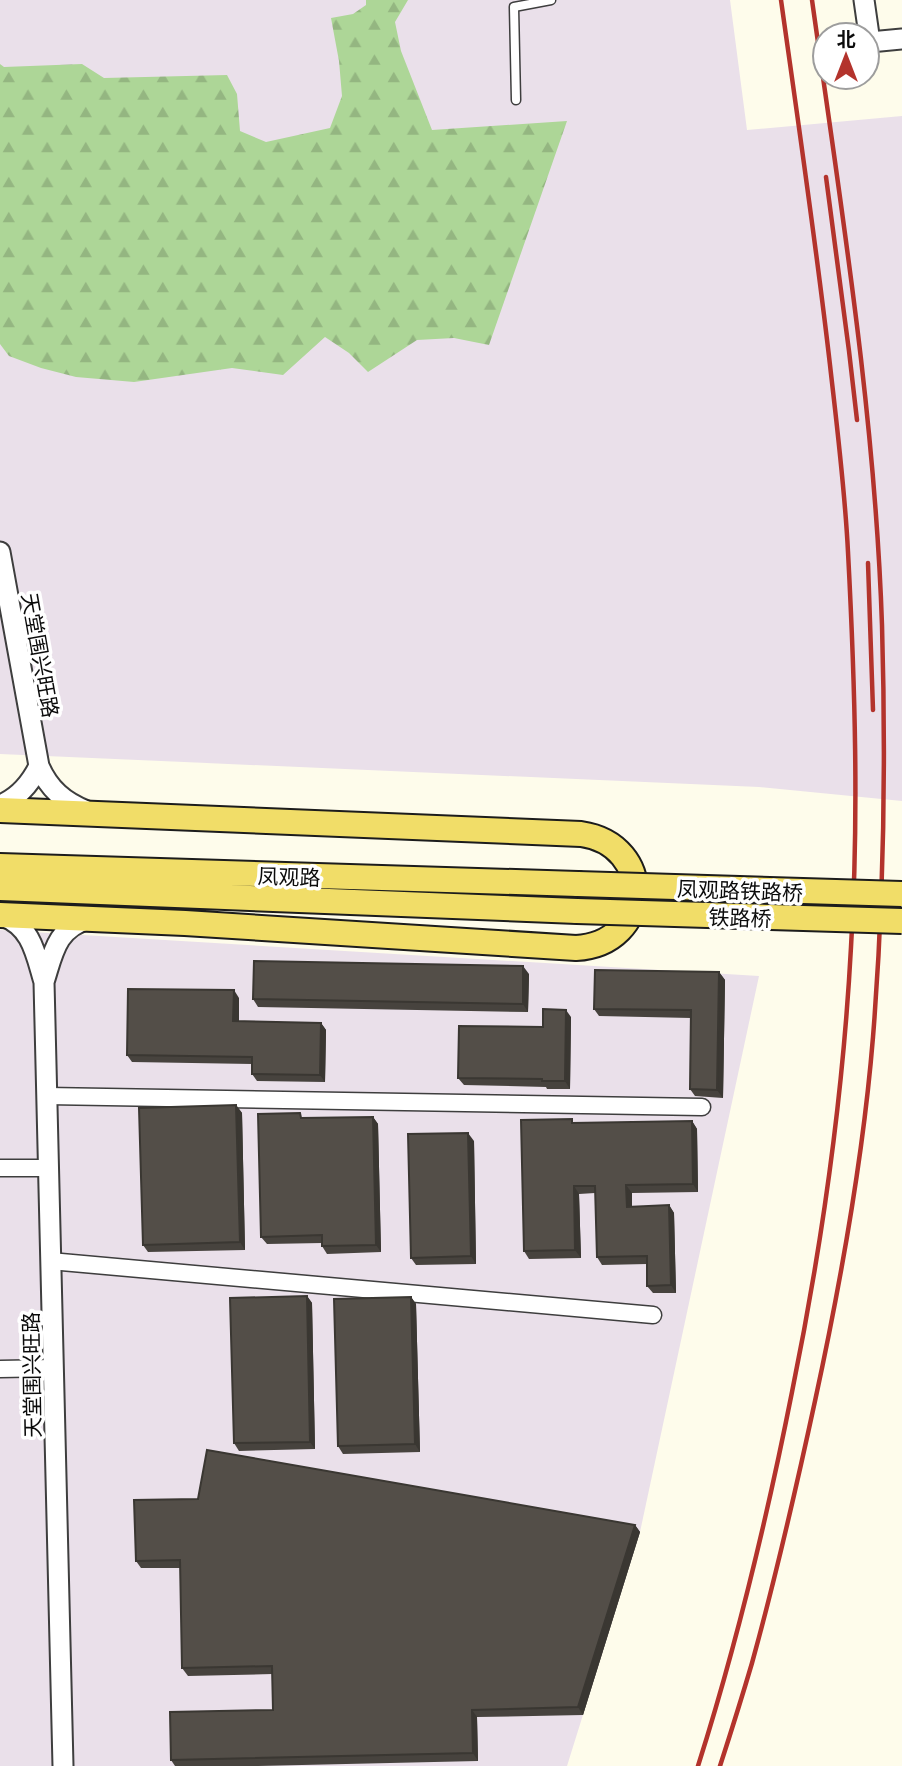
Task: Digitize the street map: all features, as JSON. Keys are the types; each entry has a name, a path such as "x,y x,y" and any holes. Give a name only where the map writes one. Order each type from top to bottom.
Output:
{"main road":[{"path":"0,807 98,814 580,834 602,839 620,853 627,862 635,883 634,905 624,925 608,940 587,948 185,923 0,915"},
{"name":"凤观路","path":"0,866 578,884"},
{"name":"凤观路铁路桥","path":"578,884 902,894"},
{"name":"凤观路","path":"0,888 577,911"},
{"path":"185,923 307,900"},
{"name":"铁路桥","path":"577,911 902,921"}],"street":[{"path":"864,0 870,43 902,39"},
{"name":"天堂围兴旺路","path":"0,552 38,766"},
{"path":"0,807 22,792 38,766"},
{"path":"38,766 50,786 66,802 98,814"},
{"path":"0,915 14,921 26,933 44,982"},
{"path":"44,982 53,953 65,932 78,923 93,919"},
{"name":"天堂围兴旺路","path":"44,982 63,1766"},
{"path":"47,1096 702,1107"},
{"path":"0,1168 48,1168"},
{"path":"50,1261 653,1315"},
{"path":"0,1369 53,1368"}],"lane":[{"path":"516,100 514,6 551,0"}],"shaded area":[{"path":"0,0 730,0 747,130 902,116 902,801 759,787 0,754"},
{"path":"0,930 759,976 640,1532 567,1766 0,1766"}],"green space":[{"path":"366,0 408,0 395,22 401,51 432,130 567,121 489,345 454,338 417,340 368,372 349,353 325,337 283,375 232,368 134,382 76,377 9,356 0,344 0,64 4,67 82,64 104,78 227,75 237,94 240,131 266,142 330,128 342,96 331,18 353,14 366,5"}],"building":[{"path":"254,961 523,966 523,1004 253,999"},
{"path":"595,970 719,972 717,1090 690,1089 691,1010 594,1009"},
{"path":"128,989 234,990 233,1021 321,1023 320,1075 252,1074 252,1057 127,1055"},
{"path":"543,1009 566,1010 565,1081 458,1078 459,1026 543,1027"},
{"path":"236,1105 240,1242 143,1245 139,1108"},
{"path":"300,1113 301,1118 373,1117 376,1245 322,1246 322,1235 261,1237 258,1114"},
{"path":"572,1119 572,1123 692,1121 693,1184 626,1185 627,1207 669,1205 671,1285 647,1286 647,1256 597,1257 595,1186 574,1186 575,1250 524,1251 521,1120"},
{"path":"468,1133 471,1256 411,1258 408,1134"},
{"path":"307,1296 310,1442 234,1443 230,1298"},
{"path":"411,1297 415,1444 338,1446 334,1299"},
{"path":"207,1450 635,1525 578,1707 472,1710 473,1753 171,1760 170,1712 273,1710 272,1666 182,1668 180,1560 136,1561 134,1500 198,1499"}],"railway":[{"path":"698,1766 726,1673 762,1533 813,1282 843,1059 853,898 854,700 845,505 819,274 781,0"},
{"path":"720,1766 752,1663 777,1565 834,1311 863,1129 880,934 884,728 878,546 855,311 812,0"},
{"path":"826,177 857,420"},
{"path":"868,563 873,710"}]}
